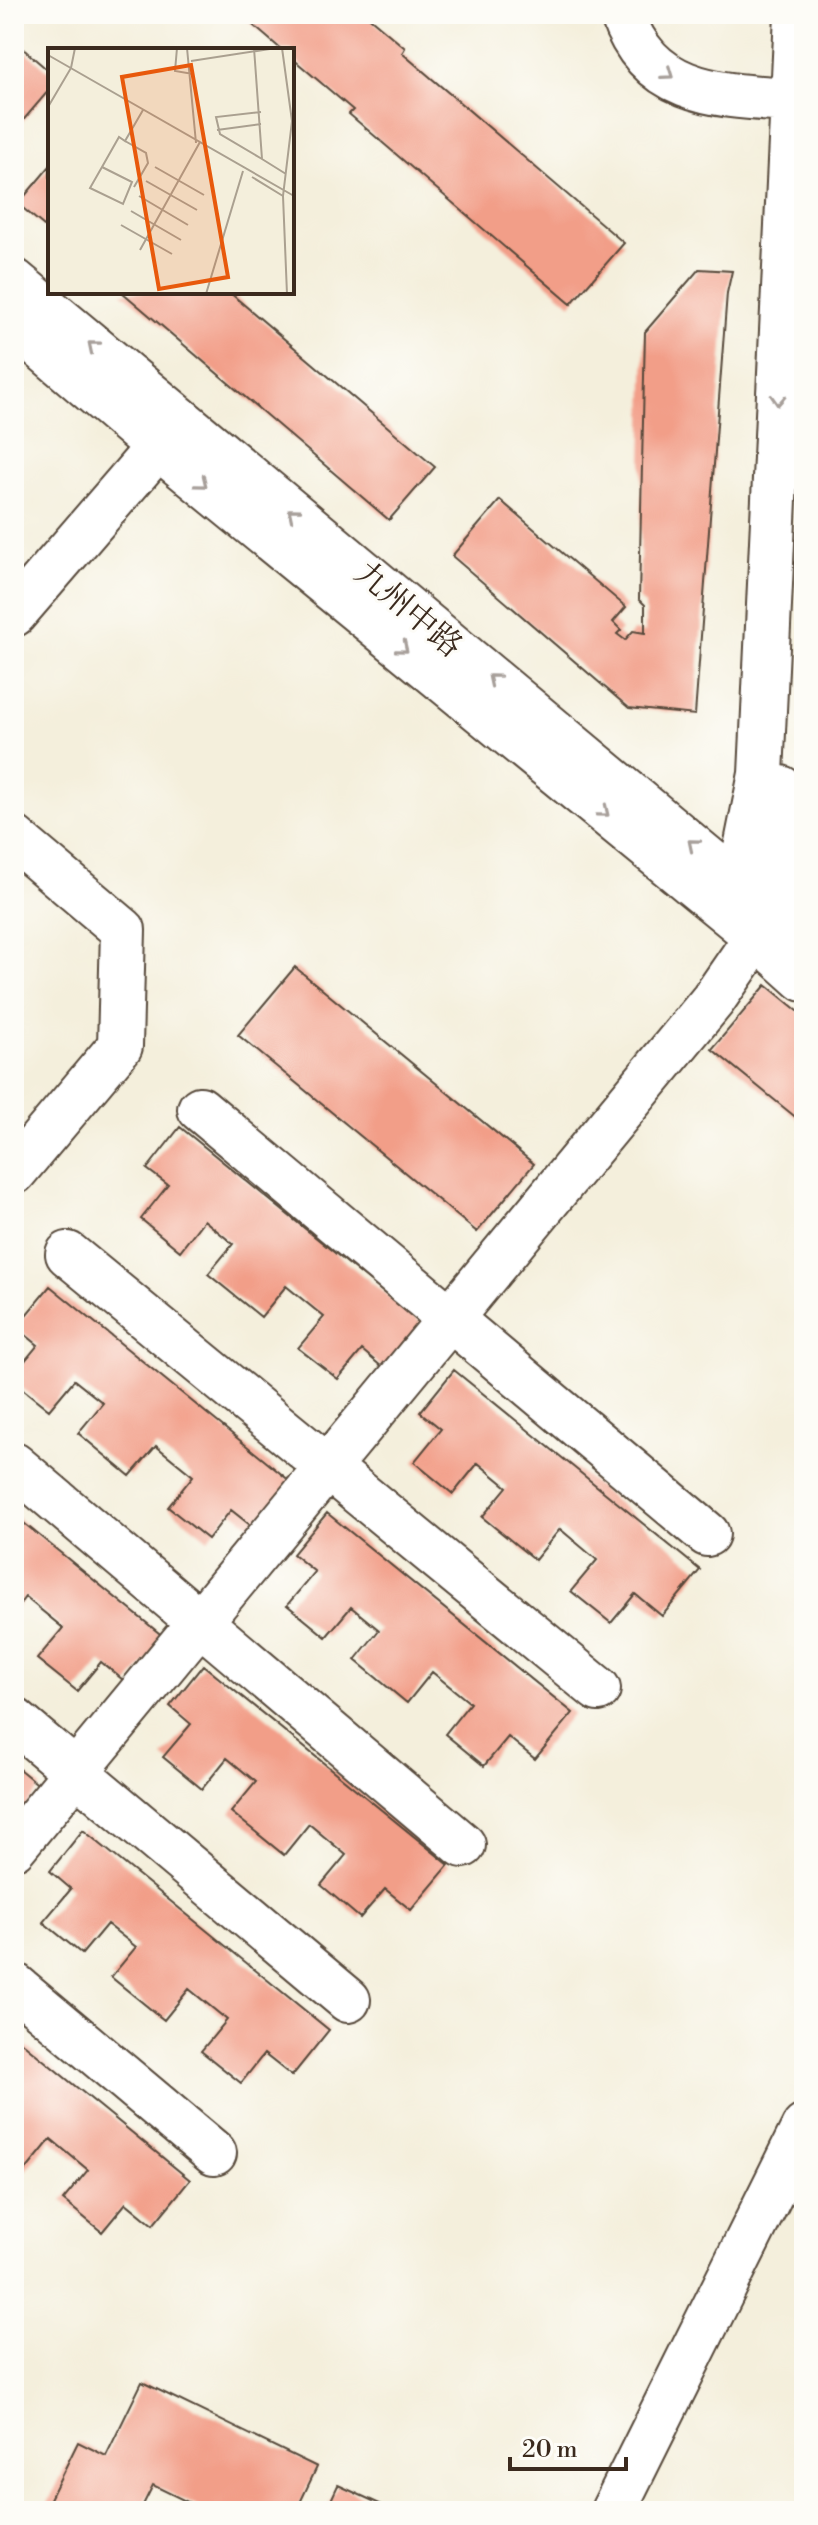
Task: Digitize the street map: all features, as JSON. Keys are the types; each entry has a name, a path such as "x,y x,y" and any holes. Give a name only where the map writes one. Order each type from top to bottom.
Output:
{"street":[{"path":"622,14 628,32 646,58 671,79 701,91 798,100"},
{"path":"760,917 761,774 798,100 797,14"},
{"name":"九州中路","path":"14,281 170,434 760,917 804,979"},
{"path":"14,324 170,434 14,614"},
{"path":"14,1847 713,1000 760,917 804,436"},
{"path":"14,838 123,930 120,1046 14,1172"},
{"path":"200,1109 707,1534"},
{"path":"68,1254 598,1689"},
{"path":"14,1465 463,1845"},
{"path":"14,1720 348,2000"},
{"path":"14,1985 214,2153"},
{"path":"613,2511 804,2127"}],"building":[{"path":"240,14 365,14 405,48 402,53 624,243 571,304 349,114 353,110 294,60 294,48 280,48"},
{"path":"14,41 48,70 48,91 14,131"},
{"path":"48,168 48,229 18,204"},
{"path":"699,269 732,271 727,293 695,715 629,708 452,556 500,500 626,607 613,622 621,630 617,634 625,640 633,631 645,633 645,605 639,599 645,332"},
{"path":"124,294 231,294 435,467 389,520"},
{"path":"295,967 534,1164 477,1232 238,1035"},
{"path":"766,985 804,1016 804,1124 712,1049"},
{"path":"180,1127 426,1327 389,1373 362,1350 338,1379 298,1348 324,1317 286,1286 261,1317 208,1274 233,1244 204,1220 180,1251 141,1219 168,1185 147,1169"},
{"path":"50,1286 296,1486 259,1532 231,1510 208,1539 168,1507 193,1476 156,1446 130,1476 78,1433 103,1403 74,1380 49,1410 14,1382 14,1374 38,1345 16,1327"},
{"path":"454,1370 700,1570 662,1616 635,1594 611,1623 571,1591 597,1560 560,1529 535,1560 482,1517 507,1487 478,1463 453,1494 414,1462 441,1429 420,1412"},
{"path":"327,1513 573,1713 535,1759 508,1737 484,1766 445,1734 470,1703 432,1672 407,1703 355,1660 379,1630 351,1607 326,1637 287,1605 315,1572 293,1554"},
{"path":"14,1515 165,1638 128,1684 101,1662 77,1691 37,1659 63,1628 25,1597 14,1612"},
{"path":"203,1665 449,1865 411,1910 385,1889 360,1918 321,1885 346,1855 309,1824 284,1855 231,1812 256,1782 227,1758 202,1789 163,1757 191,1724 170,1706"},
{"path":"14,1765 41,1787 14,1821"},
{"path":"83,1830 329,2030 292,2076 264,2054 241,2083 201,2051 227,2020 189,1989 164,2020 111,1977 136,1947 107,1924 82,1954 43,1922 71,1889 50,1871"},
{"path":"14,2036 190,2180 153,2225 126,2203 102,2232 63,2200 88,2170 51,2139 26,2170 14,2160"},
{"path":"142,2382 317,2467 296,2511 206,2511 153,2485 140,2511 44,2511 78,2442 106,2456"},
{"path":"338,2485 395,2511 326,2511"}]}
